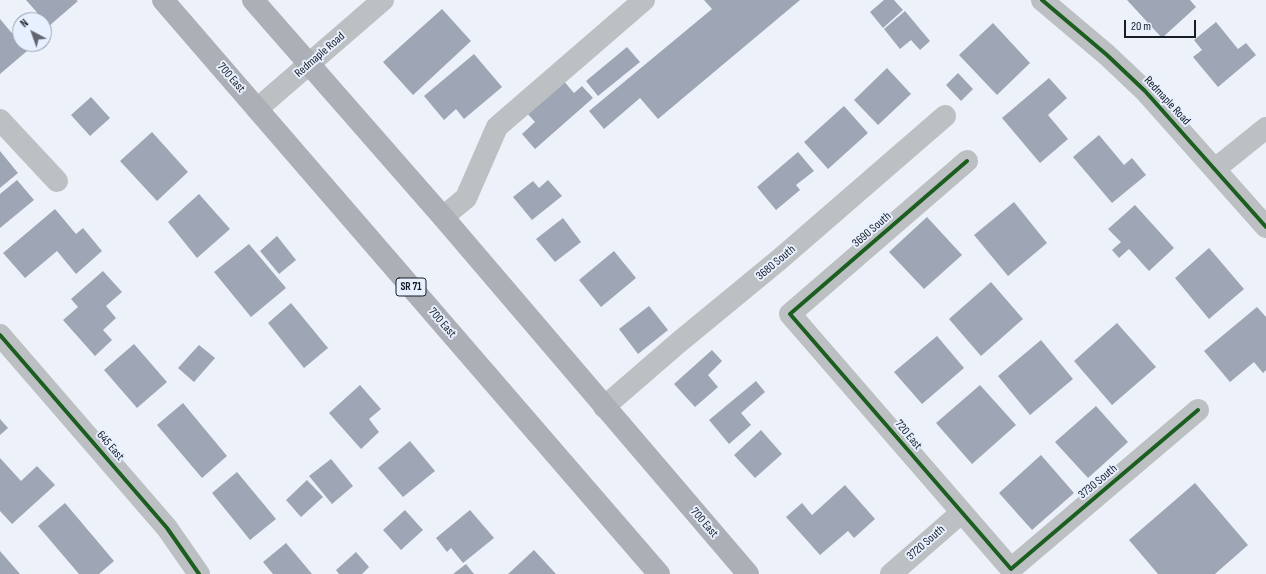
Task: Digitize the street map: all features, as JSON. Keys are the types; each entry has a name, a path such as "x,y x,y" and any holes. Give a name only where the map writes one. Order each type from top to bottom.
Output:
{"main road":[{"name":"700 East","path":"163,0 659,574"},
{"name":"700 East","path":"254,0 443,217 748,574"}],"street":[{"name":"Redmaple Road","path":"257,109 383,0"},
{"path":"443,217 466,198 497,128 644,0"},
{"name":"Redmaple Road","path":"1042,0 1107,55 1145,91 1266,227"},
{"name":"3680 South","path":"604,407 678,343 780,259 945,116"},
{"path":"0,120 57,181"},
{"path":"1215,169 1266,128"},
{"name":"3690 South","path":"790,314 967,161"},
{"name":"720 East","path":"790,314 1011,569"},
{"name":"645 East","path":"0,336 167,528 199,574"},
{"name":"3730 South","path":"1011,569 1198,410"},
{"name":"3720 South","path":"892,574 961,513"}],"building":[{"path":"26,0 78,1 52,23 52,12 37,12"},
{"path":"704,0 800,0 658,119 640,98 604,129 589,111 712,9"},
{"path":"884,0 894,0 903,10 883,28 870,12"},
{"path":"1127,0 1190,0 1196,7 1162,38"},
{"path":"442,9 471,41 413,95 383,62"},
{"path":"905,11 930,41 920,50 911,40 900,49 884,29"},
{"path":"0,19 12,33 12,52 26,52 0,74"},
{"path":"1216,22 1238,49 1246,43 1256,55 1218,87 1193,57 1202,50 1194,40"},
{"path":"993,23 1030,63 997,95 959,55"},
{"path":"627,47 640,62 598,96 586,81"},
{"path":"474,54 502,87 464,119 456,109 444,120 424,96"},
{"path":"887,68 911,94 878,125 854,100"},
{"path":"958,73 973,89 961,101 946,85"},
{"path":"1049,78 1067,98 1048,115 1068,139 1040,163 1002,118"},
{"path":"562,79 574,93 582,86 593,98 535,149 522,134 535,122 525,111"},
{"path":"91,97 110,118 90,136 71,115"},
{"path":"844,106 868,133 828,169 804,142"},
{"path":"152,132 188,172 157,201 120,161"},
{"path":"1099,135 1124,165 1132,158 1146,175 1112,203 1073,157"},
{"path":"0,151 18,173 0,188"},
{"path":"798,152 814,171 796,185 800,190 776,210 757,187"},
{"path":"17,180 34,200 0,228 0,194"},
{"path":"548,180 562,196 532,220 513,197 533,181 539,188"},
{"path":"199,194 230,229 197,258 168,222"},
{"path":"1014,202 1047,243 1008,276 974,235"},
{"path":"1135,205 1174,248 1149,271 1129,249 1119,258 1112,250 1121,242 1108,229"},
{"path":"55,209 76,234 83,228 102,251 76,274 57,251 25,278 3,253"},
{"path":"927,217 962,255 924,289 889,252"},
{"path":"563,218 581,242 555,262 536,239"},
{"path":"277,236 296,260 279,274 260,251"},
{"path":"249,244 286,288 251,317 214,272"},
{"path":"1209,248 1244,289 1209,319 1175,278"},
{"path":"614,251 636,278 601,307 579,280"},
{"path":"103,271 122,292 106,306 116,318 103,330 112,340 95,356 63,320 78,307 71,299"},
{"path":"991,282 1023,319 981,356 949,319"},
{"path":"291,303 328,348 304,368 268,323"},
{"path":"649,306 668,330 638,354 619,329"},
{"path":"1257,307 1266,317 1266,370 1263,373 1254,362 1230,382 1204,351"},
{"path":"1117,323 1156,367 1112,405 1074,361"},
{"path":"937,336 964,368 922,404 894,372"},
{"path":"1041,340 1073,379 1030,415 998,376"},
{"path":"134,344 167,382 137,408 104,370"},
{"path":"199,345 215,358 194,382 178,368"},
{"path":"712,350 722,361 708,375 718,387 695,407 674,384"},
{"path":"756,381 765,392 741,413 751,425 729,444 709,420"},
{"path":"360,385 381,409 369,419 379,432 361,449 329,413"},
{"path":"980,385 1016,425 972,464 936,423"},
{"path":"183,403 227,456 202,478 157,425"},
{"path":"1096,406 1128,442 1088,478 1055,442"},
{"path":"0,419 8,428 0,435"},
{"path":"761,430 782,454 755,478 734,455"},
{"path":"410,441 435,471 403,497 378,468"},
{"path":"1041,455 1074,493 1032,530 999,493"},
{"path":"0,458 21,481 37,466 55,485 12,524 0,511"},
{"path":"331,459 353,486 332,504 309,476"},
{"path":"237,472 276,519 250,540 212,493"},
{"path":"307,480 323,497 301,517 286,500"},
{"path":"1195,483 1248,545 1215,574 1158,574 1129,540"},
{"path":"845,485 875,519 854,538 848,531 820,555 786,517 802,503 812,515"},
{"path":"65,503 114,561 99,574 79,574 38,526"},
{"path":"405,510 423,530 401,550 383,530"},
{"path":"470,510 494,538 463,563 451,548 447,552 436,538"},
{"path":"286,543 312,574 273,574 263,562"},
{"path":"534,550 556,574 508,574"},
{"path":"0,551 20,574 0,574"},
{"path":"356,552 369,567 362,574 339,574 336,570"},
{"path":"466,564 474,574 453,574"}],"cycle path":[{"path":"1042,0 1107,55 1145,91 1266,227"},
{"path":"967,161 790,314 1011,569 1198,410"},
{"path":"0,335 167,528 199,574"}]}
